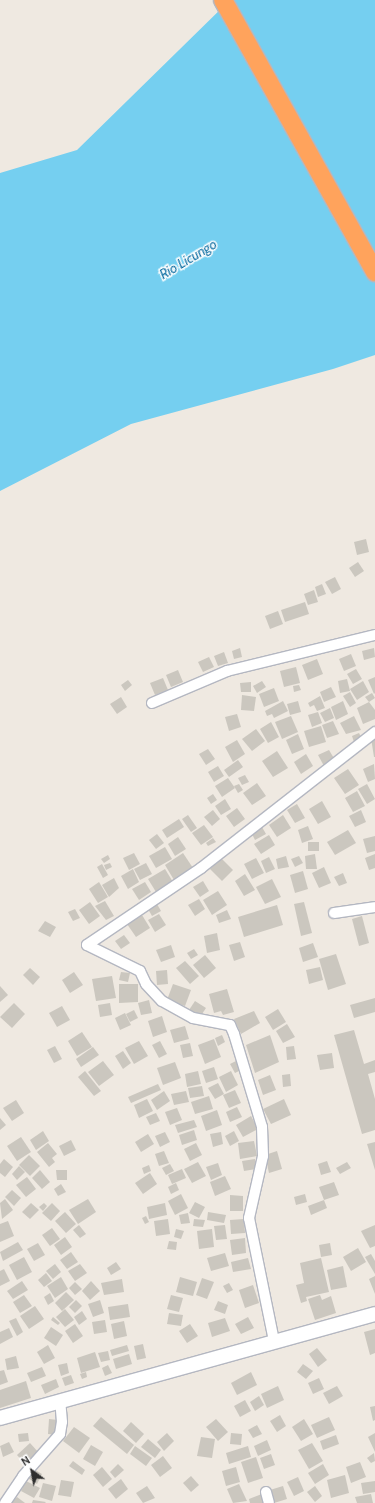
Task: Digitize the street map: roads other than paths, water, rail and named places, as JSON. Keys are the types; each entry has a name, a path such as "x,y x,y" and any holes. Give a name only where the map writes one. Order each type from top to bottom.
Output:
{"highway":[{"path":"223,0 375,272"}],"main road":[{"path":"0,1418 60,1400 375,1314"}],"street":[{"path":"152,702 227,671 375,635"},
{"path":"274,1341 250,1218 263,1156 262,1127 230,1025 192,1018 162,1001 146,984 140,971 87,944 201,868 375,732"},
{"path":"334,913 375,907"},
{"path":"5,1503 24,1476 60,1434 62,1422 60,1400"},
{"path":"266,1492 269,1503"}],"water":[{"name":"Rio Licungo","path":"230,0 375,0 375,355 333,369 131,424 0,491 0,173 77,150"}]}
